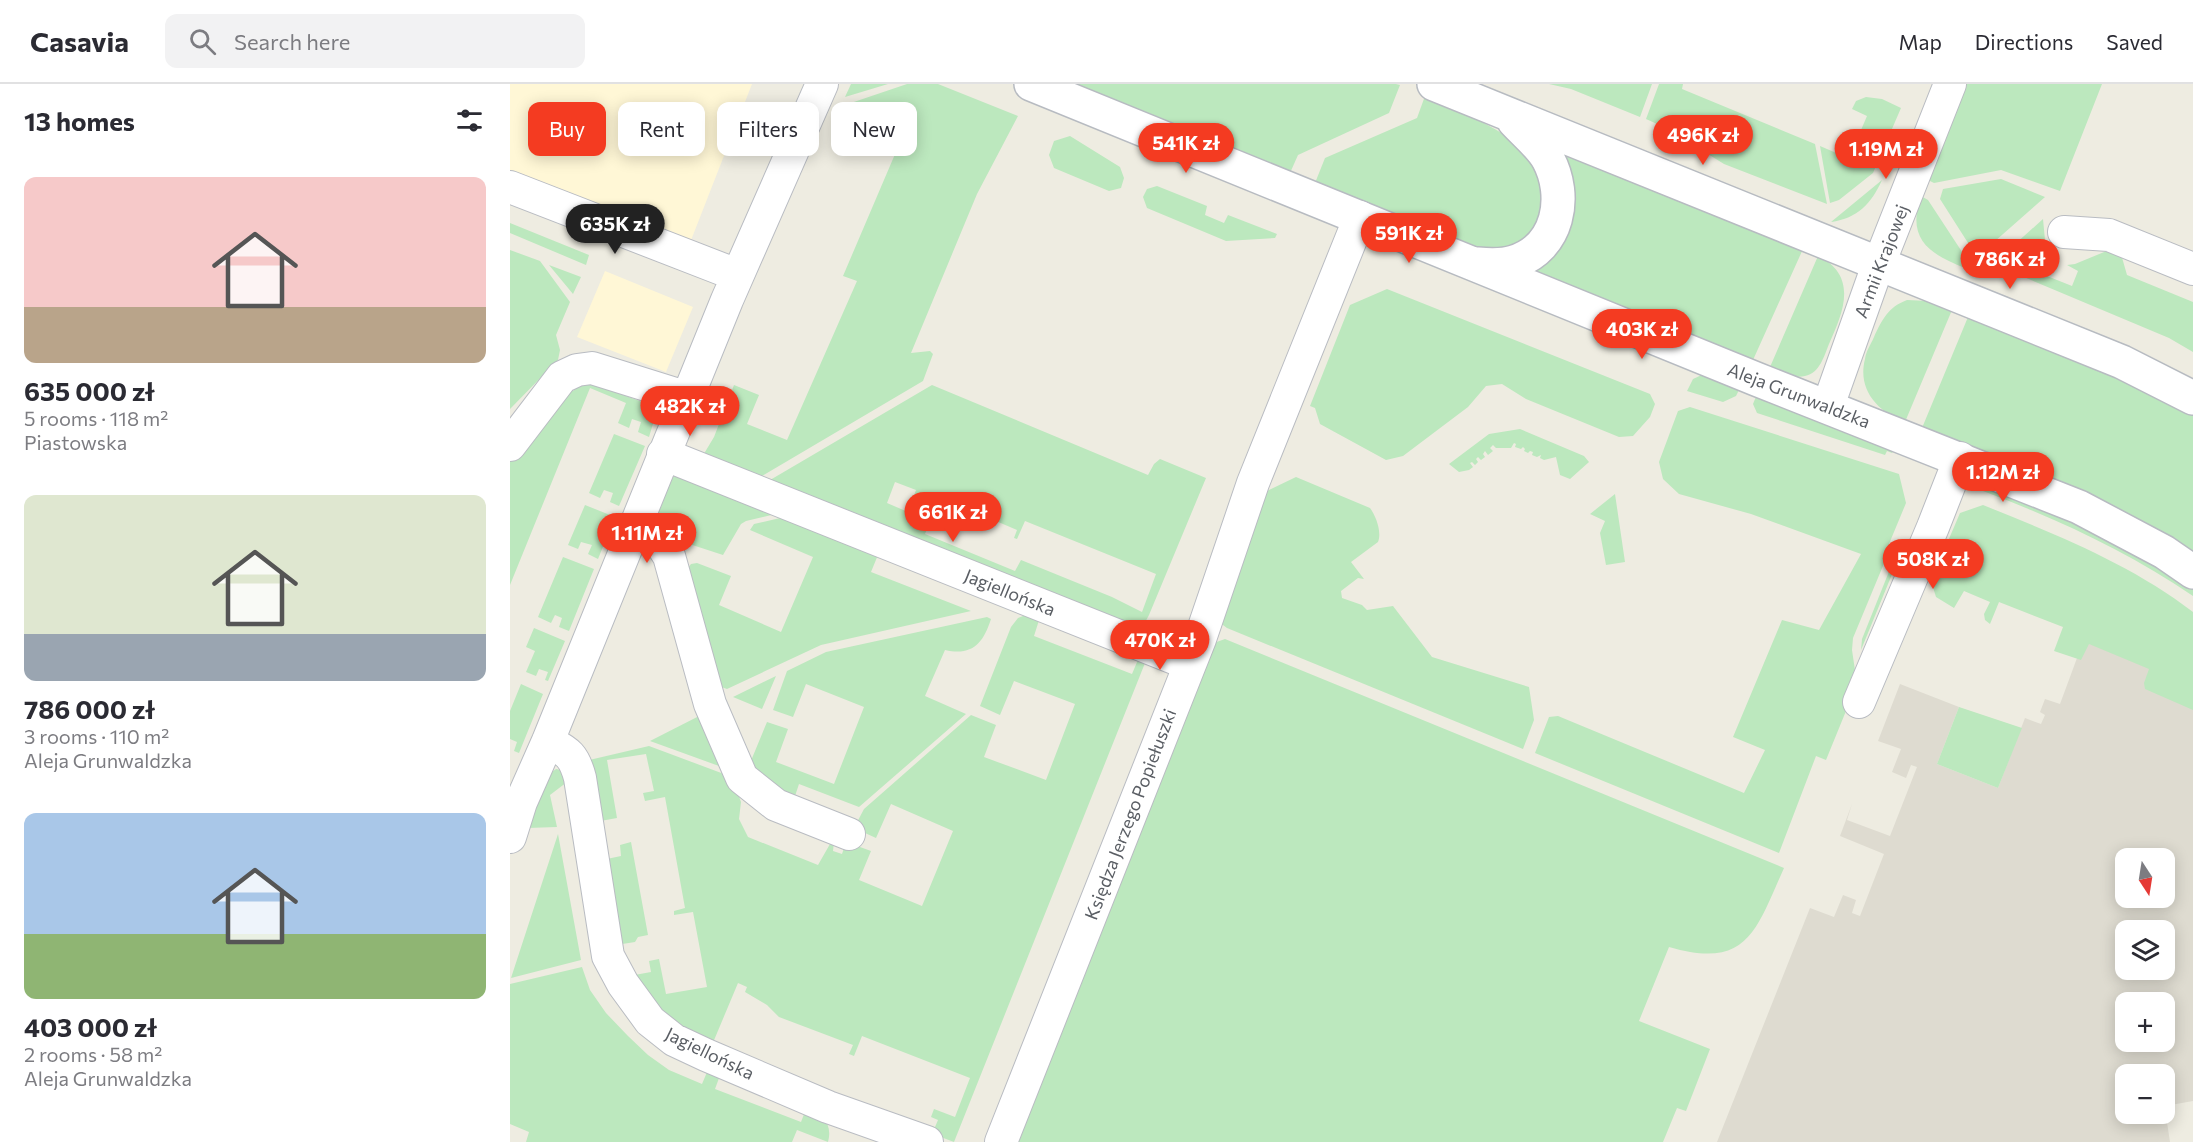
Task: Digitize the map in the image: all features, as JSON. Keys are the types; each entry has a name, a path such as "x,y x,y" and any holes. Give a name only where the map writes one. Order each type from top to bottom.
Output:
{"street":[{"path":"510,837 516,806 548,741 663,454 822,84"},
{"name":"Aleja Grunwaldzka","path":"1031,84 1756,379 2079,507 2164,552 2193,572"},
{"path":"1434,84 2122,362 2193,398"},
{"name":"Armii Krajowej","path":"1828,406 1879,265 1950,84"},
{"path":"1476,264 1500,265 1515,262 1530,254 1549,236 1558,211 1557,182 1546,156 1507,114"},
{"path":"510,188 738,275"},
{"name":"Księdza Jerzego Popiełuszki","path":"1001,1142 1200,639 1253,483 1360,217"},
{"path":"2064,232 2109,235 2193,269"},
{"path":"510,445 562,377 577,370 592,368 688,398"},
{"name":"Jagiellońska","path":"663,454 1189,663"},
{"path":"1859,702 1960,458"},
{"path":"635,527 658,538 669,556 710,704 742,778 776,805 849,834"},
{"name":"Jagiellońska","path":"548,741 567,751 575,761 580,778 608,956 623,984 650,1021 674,1040 706,1055 828,1107 927,1142"}],"shaded area":[{"path":"510,84 752,84 745,102 717,102 717,156 724,156 688,248 510,174"},
{"path":"605,271 693,307 666,372 577,337"},
{"path":"2097,604 2193,674 2193,1101 2175,1104 2175,1064 2115,1064 2115,1124 2167,1124 2170,1142 1717,1142 1810,908 1834,917 1843,895 1856,900 1852,913 1860,916 1884,854 1840,836 1852,804 1847,820 1890,836 1917,767 1911,765 1906,778 1892,772 1901,749 1878,741 1900,684 1959,707 1937,764 1998,788 2025,718 2041,724 2045,715 2040,712 2045,699 2060,704"}],"green space":[{"path":"851,84 888,84 845,97"},
{"path":"907,84 938,84 1018,116 977,194 911,353 930,351 933,354 923,381 755,480 702,457 714,437 734,385 759,395 747,424 787,440 857,281 843,276 894,156 917,156 917,102 854,102"},
{"path":"1071,84 1400,85 1389,113 1298,155 1290,173"},
{"path":"1549,84 1652,84 1640,117 1571,89"},
{"path":"1659,84 1683,84 1682,89 1815,144 1827,204 1724,164 1666,128 1646,119"},
{"path":"1966,84 2102,84 2060,191 2001,170 1934,183 1928,180"},
{"path":"1425,96 1472,117 1506,136 1532,157 1541,169 1544,188 1542,224 1514,249 1481,250 1315,183 1325,158 1417,118"},
{"path":"1866,97 1882,99 1901,108 1873,173 1839,200 1830,203 1820,146 1855,161 1862,147 1855,144 1867,116 1852,109 1856,101"},
{"path":"1070,136 1120,167 1124,178 1121,188 1109,191 1054,168 1049,155 1054,141"},
{"path":"1561,153 1803,249 1753,360 1533,272"},
{"path":"2001,179 2045,197 1977,257 1940,199 1943,189"},
{"path":"1882,180 1868,203 1856,213 1831,222"},
{"path":"1157,186 1207,206 1205,215 1224,223 1228,215 1277,234 1275,238 1226,241 1147,208 1143,197 1147,189"},
{"path":"1921,196 1928,200 1968,261 1965,268 1941,257 1924,243 1916,223"},
{"path":"2043,219 2045,240 2055,259 2047,276 2072,286 2078,271 2067,265 2109,250 2121,254 2127,275 2193,302 2193,352 2169,338 1993,264"},
{"path":"510,223 589,255 586,265 510,233"},
{"path":"510,250 540,261 570,302 556,335 560,350 558,360 510,409"},
{"path":"1818,256 1831,264 1839,274 1843,284 1842,308 1818,368 1805,376 1792,376 1770,367"},
{"path":"549,265 581,277 573,294"},
{"path":"1387,289 1650,394 1655,404 1650,417 1633,436 1619,437 1526,399 1502,384 1486,386 1468,407 1403,456 1386,460 1320,424 1315,408 1310,406 1350,305"},
{"path":"1907,300 1928,301 1952,310 1905,422 1878,406 1867,390 1863,370 1866,353 1883,320 1890,310"},
{"path":"1968,317 2120,379 2193,412 2193,554 1922,428"},
{"path":"1706,373 1740,388 1736,396 1723,402 1687,391 1693,379"},
{"path":"593,384 648,404 655,417 649,437 638,432 641,422 632,419 629,428 618,423 626,403 590,388 510,585 510,455 567,385 573,391 580,385"},
{"path":"932,385 1148,475 1160,459 1206,478 1140,632 765,483","holes":["895,482 916,490 908,512 887,503","940,497 1017,530 1014,538 1017,539 1025,521 1156,574 1142,612 1112,597 1021,560 1015,571 925,534"]},
{"path":"1757,394 1894,449 1892,453 1887,451 1885,455 1757,413 1753,404"},
{"path":"1690,407 1899,474 1906,503 1853,638 1852,650 1857,684 1826,760 1816,756 1779,853 1535,753 1549,717 1558,716 1744,793 1765,750 1733,737 1782,620 1819,630 1861,554 1751,514 1679,494 1663,479 1659,462 1678,411"},
{"path":"1520,429 1584,456 1589,462 1570,479 1560,475 1556,457 1544,460 1540,458 1541,455 1537,457 1532,455 1533,452 1524,451 1523,447 1521,449 1515,447 1514,443 1511,448 1496,448 1493,445 1490,448 1493,451 1488,455 1485,451 1483,454 1485,457 1481,460 1478,457 1475,465 1470,463 1473,467 1469,470 1459,472 1449,464 1489,434"},
{"path":"614,434 645,446 619,506 610,502 613,493 604,490 600,498 589,493"},
{"path":"687,474 784,512 741,524 723,555 671,538 662,526 657,512 673,477"},
{"path":"1296,477 1370,508 1376,520 1379,529 1378,542 1351,562 1364,579 1358,578 1341,591 1342,598 1362,605 1367,610 1393,606 1432,657 1529,687 1534,720 1523,749 1227,628 1219,622 1265,492"},
{"path":"1996,490 2073,521 2122,546 2193,588 2193,596 2091,537 1983,491"},
{"path":"1615,494 1625,562 1606,565 1600,533 1605,521 1590,514"},
{"path":"585,505 615,517 598,559 588,554 592,545 581,542 578,549 568,545"},
{"path":"1983,505 2092,551 2144,579 2193,612 2193,710 2145,689 2144,683 2149,669 2089,644 2081,660 2054,651 2063,627 1999,602 1990,624 1985,620 1984,614 1990,602 1964,591 1954,608 1936,597 1931,581 1960,513"},
{"path":"793,515 880,550 871,572 971,611 821,645 727,689 713,684 688,568 691,564 697,563 731,576 719,605 781,632 813,557 750,530 754,524"},
{"path":"1904,545 1861,650 1862,639 1896,549"},
{"path":"563,557 594,569 569,631 559,627 562,618 555,615 551,623 538,617"},
{"path":"1028,614 1041,614 1034,636 1132,674 1140,655 1147,658 954,1142 925,1131 927,1125 935,1127 938,1120 931,1117 934,1109 955,1117 970,1078 862,1036 854,1056 849,1054 853,1045 779,1017 767,1005 745,992 747,987 738,983 712,1045 677,1031 629,976 651,972 649,961 659,959 666,994 707,987 693,912 674,915 674,911 685,908 665,797 645,801 643,793 654,791 646,754 607,760 617,818 595,822 585,761 649,746 732,777 741,802 739,819 748,837 818,865 830,844 834,842 833,851 842,854 845,845 849,843 871,851 859,880 922,906 953,831 891,804 876,838 854,828 864,809 971,715 996,725 984,757 1046,780 1075,704 1014,681 1000,715 980,706 1011,627 1018,618"},
{"path":"987,617 991,619 988,628 975,646 962,651 945,650 925,696 966,714 859,807 799,784 793,802 748,768 767,722 788,729 776,762 834,784 864,707 806,684 793,717 773,710 787,671 826,652"},
{"path":"534,628 565,641 548,681 545,680 548,672 539,669 536,676 526,672 535,651 526,647"},
{"path":"1225,639 1784,868 1756,926 1746,939 1733,948 1716,953 1695,953 1669,947 1639,1021 1710,1049 1686,1111 1677,1108 1663,1142 1013,1142 1211,644"},
{"path":"776,676 762,709 733,697"},
{"path":"521,684 543,694 519,753 514,751 517,742 510,739 510,711"},
{"path":"1959,707 2022,728 1998,788 1937,764"},
{"path":"705,713 730,770 650,741"},
{"path":"556,769 561,770 571,779 550,795 557,827 527,828 548,775"},
{"path":"558,834 581,960 511,978"},
{"path":"631,842 648,935 638,937 635,942 616,945 602,860 621,856 620,845"},
{"path":"582,967 590,990 606,1013 648,1055 669,1070 702,1084 710,1065 722,1070 715,1089 801,1122 808,1104 822,1116 828,1125 828,1142 797,1130 792,1142 526,1142 529,1132 510,1124 510,984"}]}
